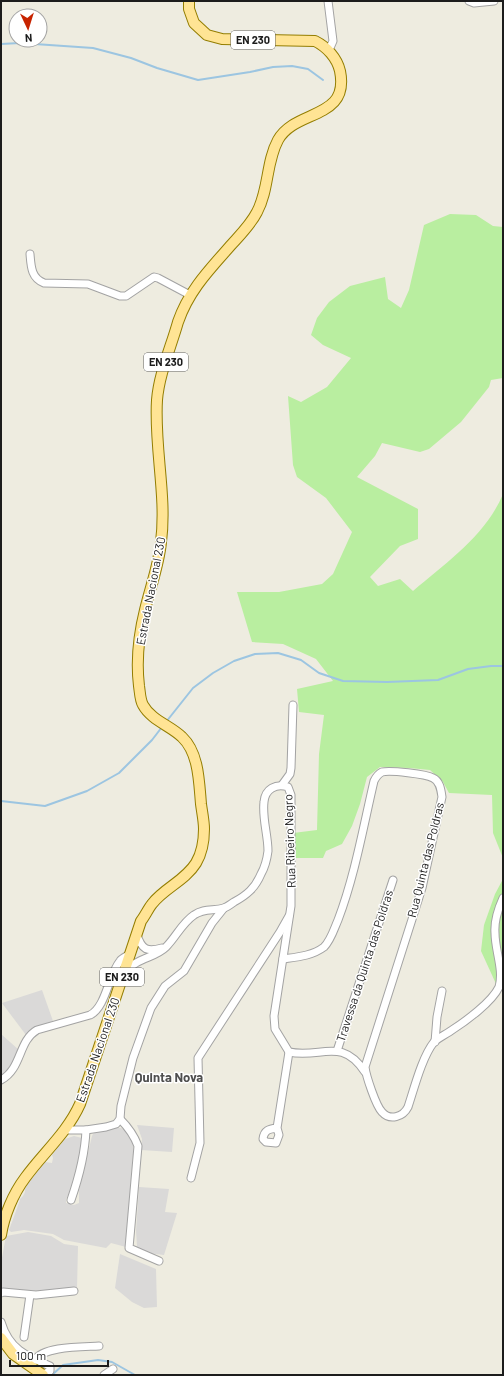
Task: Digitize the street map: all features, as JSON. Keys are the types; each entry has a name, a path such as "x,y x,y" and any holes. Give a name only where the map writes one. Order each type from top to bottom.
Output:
{"main road":[{"name":"EN 230","path":"189,1 189,10 194,23 207,34 222,39 315,41 329,50"},
{"name":"Estrada Nacional 230","path":"1,1235 6,1215 24,1179 74,1118 141,921 152,903 189,872 198,861 202,846 204,828 194,755 182,736 152,715 144,707 141,699 139,683 139,653 144,613 158,558 163,527 157,424 159,388 182,312 190,295 197,283 248,226 258,210 263,197 274,151 282,133 296,123 326,110 334,102 339,93 341,81 339,68 329,50"},
{"path":"1,1338 13,1354 43,1375"}],"street":[{"path":"328,1 333,42 329,50"},
{"path":"469,1 474,3 494,1"},
{"path":"30,254 31,269 33,274 39,281 44,283 88,284 120,296 126,296 154,278 190,295"},
{"path":"282,785 290,774 292,768 294,705"},
{"name":"Rua Quinta das Poldras","path":"283,959 302,957 317,951 328,942 348,892 374,781 377,775 383,772 395,772 434,778 438,782 442,797 422,888 366,1061 365,1073"},
{"name":"Rua Ribeiro Negro","path":"124,972 135,963 148,958 166,947 184,923 194,915 212,908 224,908 247,895 254,887 262,873 267,859 268,849 264,802 266,794 272,787 282,785 288,787 291,795 291,912 274,1016 275,1029 289,1052"},
{"name":"Travessa da Quinta das Poldras","path":"337,1052 393,880"},
{"path":"435,1042 464,1022 487,1003 499,988 502,974 495,929 497,910 503,898"},
{"path":"65,1130 86,1130 106,1127 116,1124 120,1119 121,1106 133,1058 152,1008 165,986 184,971 212,924 224,908"},
{"path":"191,1178 200,1142 198,1058 280,932 291,912"},
{"path":"136,935 143,948 149,950 166,947"},
{"path":"1,1080 10,1074 15,1067 27,1038 31,1034 37,1030 96,1012 120,960 131,952 143,948"},
{"path":"131,952 148,958"},
{"path":"277,1128 289,1052 299,1054 325,1051 337,1052 350,1056 358,1062 365,1073 380,1110 385,1115 392,1117 405,1113 421,1068 435,1042 437,1017 442,991"},
{"path":"120,1119 128,1127 138,1146 129,1248 159,1261"},
{"path":"71,1200 81,1167 85,1148 86,1130"},
{"path":"1,1293 36,1296 74,1291"},
{"path":"24,1337 30,1295"},
{"path":"1,1322 7,1338 12,1344 21,1352 50,1366 50,1371 43,1375"},
{"path":"35,1360 38,1356 47,1351 99,1346"},
{"path":"104,1375 112,1369"}],"shaded area":[{"path":"42,990 53,1021 32,1028 26,1035 2,1003"},
{"path":"1,1034 19,1050 9,1070 1,1076"},
{"path":"137,1125 174,1128 172,1152 141,1150 142,1139"},
{"path":"121,1128 126,1131 134,1141 126,1247 111,1243 106,1248 64,1240 53,1234 24,1230 11,1232 9,1230 19,1200 23,1196 29,1182 45,1162 52,1163 52,1155 65,1139 74,1136 82,1138 83,1142 73,1186 66,1199 66,1203 74,1205 79,1203 79,1190 92,1136 97,1132"},
{"path":"139,1187 169,1189 165,1212 177,1213 164,1255 147,1253 132,1246 137,1246 136,1231"},
{"path":"28,1232 51,1236 64,1244 78,1246 77,1289 38,1293 1,1289 1,1263 6,1236"},
{"path":"120,1254 156,1269 157,1307 144,1308 132,1302 115,1288"}],"green space":[{"path":"450,214 476,215 493,226 503,227 503,378 491,380 489,387 461,422 429,449 420,452 382,443 375,456 357,477 418,509 418,539 400,546 370,577 378,586 400,579 413,591 451,559 476,535 496,509 503,494 503,858 493,833 492,795 449,793 443,782 430,770 380,767 367,777 360,804 352,826 342,844 326,851 323,858 294,858 293,833 317,830 319,754 324,715 299,712 297,689 333,681 316,659 283,644 252,642 237,592 279,592 322,584 333,574 352,532 326,498 297,477 293,465 288,396 301,402 327,387 351,358 323,345 311,335 317,318 329,302 350,286 385,277 388,299 401,308 409,290 424,225"},
{"path":"503,879 503,982 497,986 481,951 484,925 495,894"}],"waterway":[{"path":"1,44 20,43 93,48 131,58 157,68 198,80 273,67 292,66 308,69 323,80"},
{"path":"166,722 193,688 213,673 234,661 255,654 278,653 301,660 319,673 343,681 387,682 438,680 468,669 503,666"},
{"path":"1,801 45,806 87,791 119,773 152,740 162,727"},
{"path":"52,1375 63,1365 98,1360 112,1362 135,1375"}],"district":[{"name":"Quinta Nova","path":"169,1077"}]}
